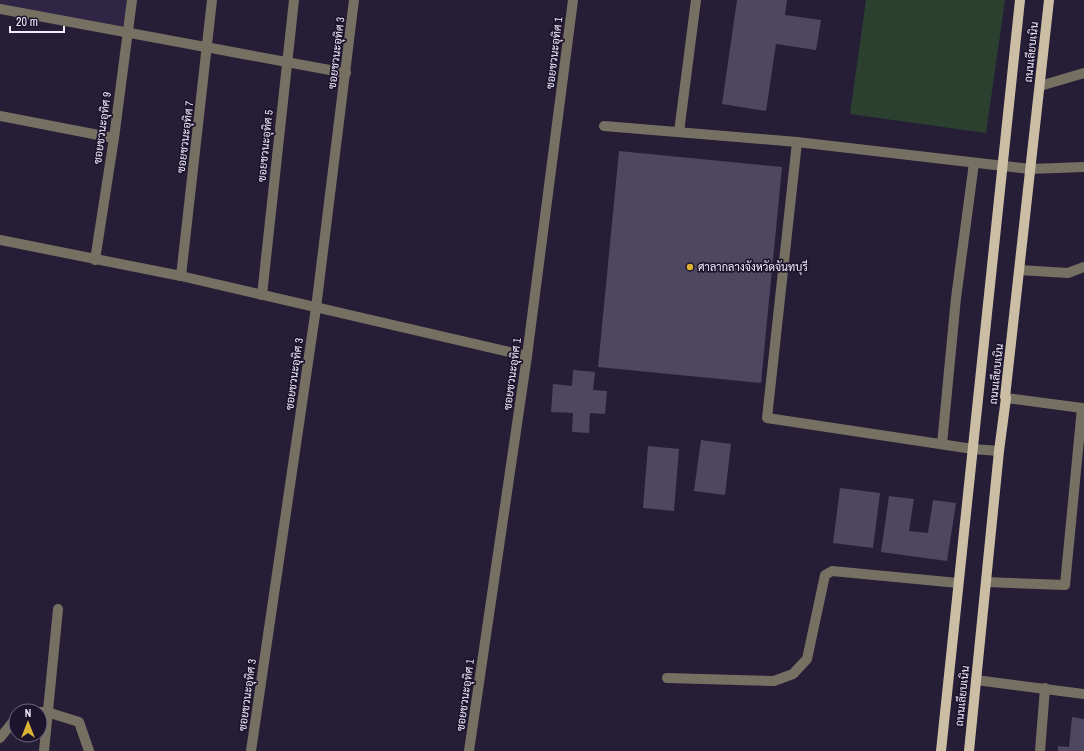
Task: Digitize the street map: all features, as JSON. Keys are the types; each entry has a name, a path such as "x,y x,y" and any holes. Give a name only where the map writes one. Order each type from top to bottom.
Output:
{"main road":[{"name":"ถนนเลียบเนิน","path":"941,751 1020,0"},
{"name":"ถนนเลียบเนิน","path":"968,751 999,451 1049,0"}],"street":[{"name":"ซอยชวนะอุทิศ 9","path":"95,260 114,138 132,0"},
{"name":"ซอยชวนะอุทิศ 7","path":"181,276 212,0"},
{"name":"ซอยชวนะอุทิศ 5","path":"262,295 286,62 294,0"},
{"name":"ซอยชวนะอุทิศ 3","path":"251,751 316,308 354,0"},
{"name":"ซอยชวนะอุทิศ 1","path":"469,751 527,356 573,0"},
{"path":"679,132 696,0"},
{"path":"0,9 346,73"},
{"path":"1040,86 1084,73"},
{"path":"0,116 114,138"},
{"path":"604,126 797,142 1030,169 1084,167"},
{"path":"797,142 767,418 973,449 999,451"},
{"path":"942,444 956,298 974,163"},
{"path":"0,240 181,276 527,356"},
{"path":"1019,270 1068,273 1084,267"},
{"path":"986,582 1065,584 1082,408 1006,398"},
{"path":"667,678 774,681 793,674 807,659 825,575 832,571 958,583"},
{"path":"45,703 58,609"},
{"path":"976,680 1084,694"},
{"path":"1040,751 1045,688"},
{"path":"48,713 79,722 89,751"},
{"path":"0,738 8,728"}],"shaded area":[{"path":"0,0 132,0 128,32 0,9"}],"green space":[{"path":"866,0 1005,0 986,133 850,114"}],"building":[{"path":"737,0 787,0 785,15 821,20 816,50 776,44 766,111 722,104"},
{"name":"ศาลากลางจังหวัดจันทบุรี","path":"619,151 782,167 761,383 598,367"},
{"path":"573,370 595,372 593,390 607,391 605,414 590,413 589,433 572,432 573,413 551,412 553,384 572,386"},
{"path":"701,440 731,444 725,495 694,491"},
{"path":"648,446 679,449 674,511 643,508"},
{"path":"840,488 880,493 873,548 833,543"},
{"path":"889,496 914,499 909,531 928,533 933,500 956,503 947,561 881,552"},
{"path":"1072,717 1084,719 1084,751 1058,751 1058,746 1069,747"}],"place":[{"name":"ศาลากลางจังหวัดจันทบุรี","path":"690,267"}]}
